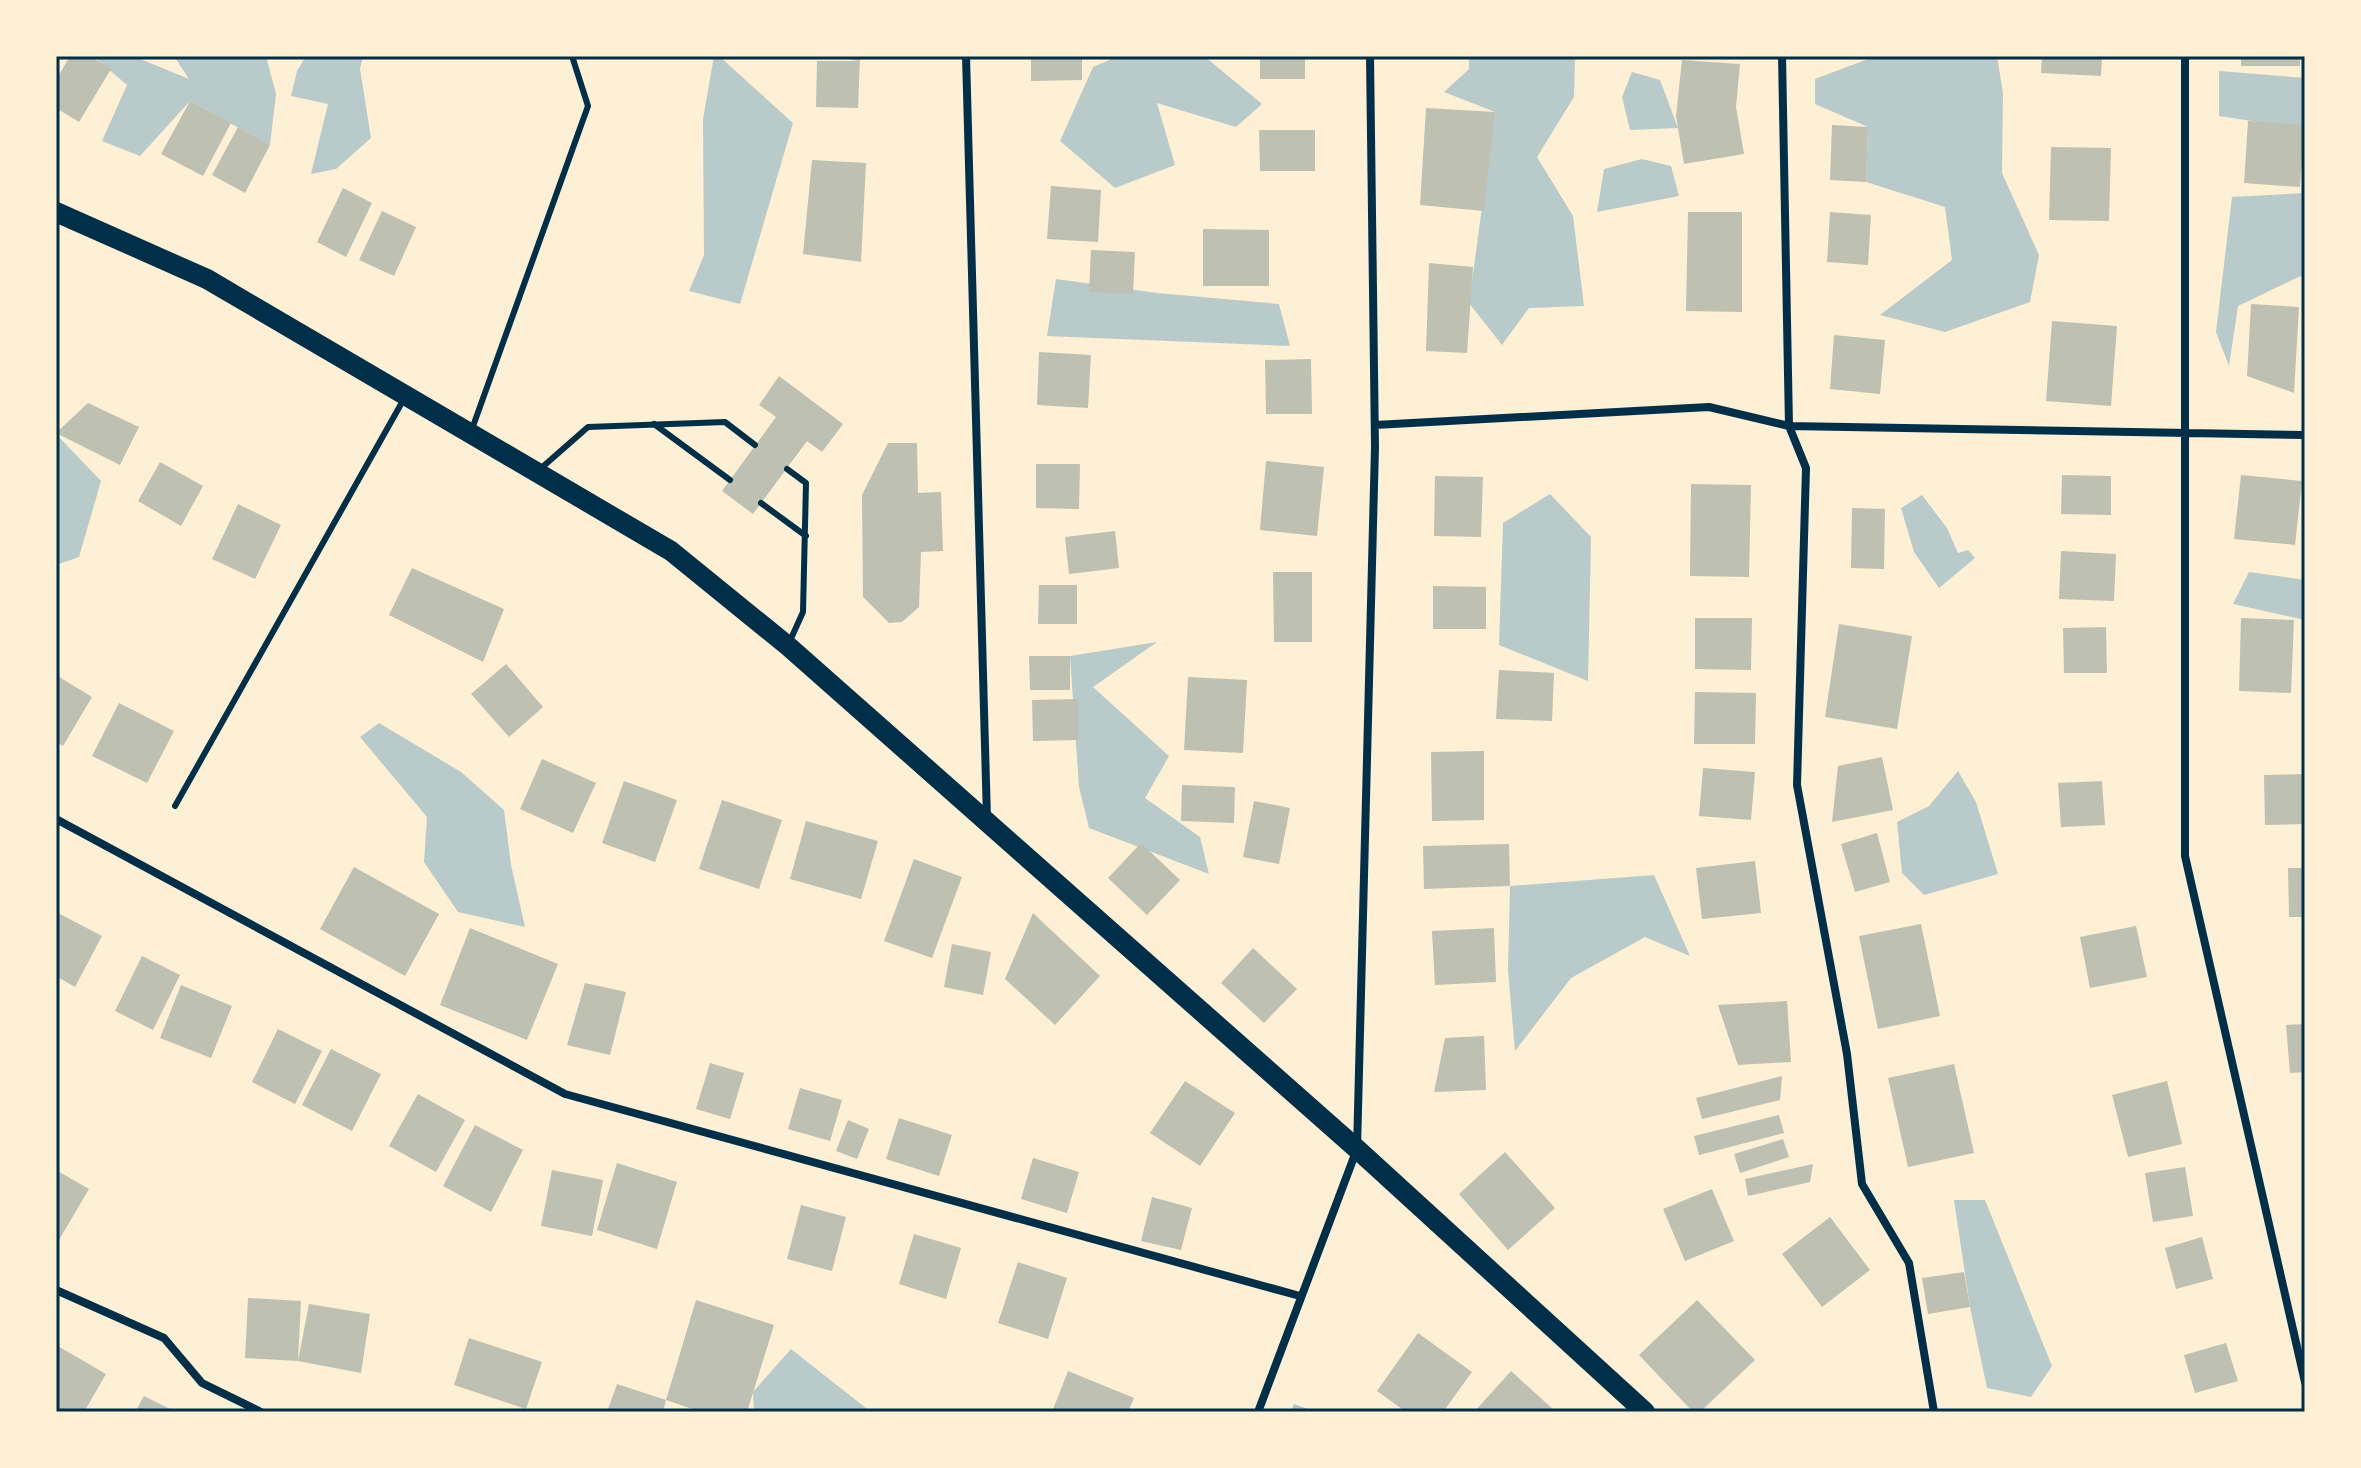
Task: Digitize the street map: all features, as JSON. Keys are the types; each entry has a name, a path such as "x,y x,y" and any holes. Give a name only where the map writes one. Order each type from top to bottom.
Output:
{"main road":[{"path":"56,212 207,279 671,551 788,646 1357,1149 1645,1412"}],"street":[{"path":"966,56 987,825"},
{"path":"1258,1412 1357,1149 1375,425 1370,56"},
{"path":"1782,56 1789,426 1806,468 1797,785 1847,1054 1862,1184 1909,1263 1934,1412"},
{"path":"2185,56 2185,856 2305,1382"},
{"path":"1375,425 1709,407 1789,426 2186,436 2305,435"},
{"path":"56,819 565,1094 1300,1296"},
{"path":"56,1290 164,1338 202,1383 261,1412"}],"lane":[{"path":"471,434 588,106 572,56"},
{"path":"175,806 405,396"},
{"path":"534,473 588,427 725,422 755,445"},
{"path":"654,424 730,480"},
{"path":"787,469 806,483 803,612 788,646"},
{"path":"761,503 806,536"}],"shaded area":[{"path":"93,56 133,56 189,79 174,56 266,56 276,94 270,145 190,101 140,156 102,141 127,85"},
{"path":"306,56 363,56 360,69 371,138 336,169 311,174 328,104 291,96 297,71"},
{"path":"714,56 719,56 793,123 740,304 689,291 704,255 703,119"},
{"path":"1119,56 1204,56 1262,104 1236,127 1157,103 1175,165 1115,188 1060,141 1093,67"},
{"path":"1469,56 1575,56 1574,97 1537,157 1573,216 1584,306 1529,308 1502,345 1469,303 1495,112 1444,92 1469,69"},
{"path":"1868,56 1997,56 2003,93 2002,173 2039,255 2030,302 1945,332 1880,315 1952,260 1945,207 1866,182 1868,127 1815,104 1815,79 1868,59"},
{"path":"2219,71 2305,78 2305,129 2219,116"},
{"path":"1632,72 1660,80 1678,128 1630,130 1622,97"},
{"path":"1642,159 1671,166 1679,196 1597,212 1604,169"},
{"path":"2305,193 2305,274 2238,306 2229,366 2216,332 2232,197"},
{"path":"1056,279 1157,293 1279,304 1290,346 1047,336"},
{"path":"56,434 101,481 79,557 56,565"},
{"path":"1550,494 1591,537 1588,681 1499,645 1503,523"},
{"path":"1922,495 1947,528 1958,553 1968,550 1975,558 1939,588 1914,552 1901,508"},
{"path":"2249,572 2305,580 2305,620 2233,604"},
{"path":"1157,642 1093,687 1169,756 1145,798 1200,837 1209,874 1089,828 1079,787 1070,656"},
{"path":"379,723 461,772 504,810 511,865 525,927 458,912 424,862 427,817 360,737"},
{"path":"1958,771 1976,802 1998,874 1924,895 1902,873 1897,822 1929,806"},
{"path":"1654,875 1690,956 1645,937 1571,978 1515,1051 1508,970 1510,886"},
{"path":"1954,1200 1985,1200 2052,1366 2031,1397 1987,1388 1970,1307"},
{"path":"791,1349 871,1412 754,1412 753,1392"}],"building":[{"path":"70,56 90,56 111,69 79,122 56,108 56,80"},
{"path":"835,56 860,56 858,108 816,107 817,61 859,61"},
{"path":"1031,56 1082,56 1082,80 1031,81"},
{"path":"1260,56 1305,56 1305,79 1260,79"},
{"path":"2042,56 2102,56 2101,76 2041,73"},
{"path":"2241,56 2300,56 2300,66 2241,66"},
{"path":"1682,60 1740,64 1736,107 1744,154 1684,164 1676,116"},
{"path":"190,101 231,123 203,176 161,154"},
{"path":"1426,108 1495,112 1484,211 1420,205"},
{"path":"2248,121 2304,125 2300,187 2244,183"},
{"path":"1832,125 1868,127 1866,182 1830,180"},
{"path":"238,127 270,145 245,193 212,175"},
{"path":"1259,130 1315,130 1315,171 1260,171"},
{"path":"2051,147 2111,148 2109,221 2049,220"},
{"path":"812,160 866,163 861,262 803,254"},
{"path":"1051,186 1101,190 1098,242 1047,239"},
{"path":"343,188 372,203 346,257 317,242"},
{"path":"382,211 416,227 394,276 359,260"},
{"path":"1688,212 1742,212 1742,312 1686,311"},
{"path":"1830,212 1871,215 1868,265 1827,262"},
{"path":"1203,229 1269,230 1269,286 1203,286"},
{"path":"1091,250 1135,252 1133,294 1089,292"},
{"path":"1429,263 1473,267 1467,353 1426,351"},
{"path":"2251,304 2299,307 2294,393 2247,376"},
{"path":"2052,321 2117,326 2111,406 2046,401"},
{"path":"1834,335 1885,340 1880,394 1830,389"},
{"path":"1039,352 1091,355 1088,408 1037,405"},
{"path":"1311,359 1312,414 1266,414 1265,360"},
{"path":"779,376 843,424 822,452 807,441 753,514 722,491 776,417 759,405"},
{"path":"88,403 139,427 120,465 56,433"},
{"path":"888,443 917,443 918,493 941,492 943,551 921,552 919,607 902,622 889,623 863,597 862,495"},
{"path":"1266,461 1324,467 1317,536 1260,530"},
{"path":"160,462 203,486 181,526 138,501"},
{"path":"1036,464 1080,464 1079,509 1036,508"},
{"path":"2062,475 2111,476 2111,515 2061,514"},
{"path":"2241,475 2302,481 2295,545 2234,539"},
{"path":"1435,476 1483,477 1481,537 1434,536"},
{"path":"1691,484 1751,485 1749,577 1690,576"},
{"path":"238,504 281,525 255,579 212,559"},
{"path":"1852,508 1885,509 1884,569 1851,568"},
{"path":"1115,531 1119,568 1069,574 1065,537"},
{"path":"2061,551 2116,554 2114,601 2059,599"},
{"path":"412,568 504,609 483,662 389,615"},
{"path":"1273,572 1312,572 1312,642 1274,642"},
{"path":"1039,585 1077,585 1077,624 1038,624"},
{"path":"1433,586 1486,587 1486,629 1433,629"},
{"path":"1695,618 1752,618 1751,670 1695,669"},
{"path":"2241,618 2294,620 2291,693 2239,691"},
{"path":"1839,624 1912,636 1897,729 1825,717"},
{"path":"2106,627 2107,673 2064,673 2063,628"},
{"path":"1029,656 1070,656 1070,690 1030,690"},
{"path":"506,664 543,707 509,737 471,694"},
{"path":"1499,670 1554,673 1552,721 1496,719"},
{"path":"56,675 92,697 63,746 56,742"},
{"path":"1188,677 1247,680 1243,753 1184,750"},
{"path":"1695,692 1756,693 1755,744 1694,744"},
{"path":"1078,699 1078,740 1033,741 1032,700"},
{"path":"119,703 174,731 147,783 92,756"},
{"path":"1484,751 1484,820 1432,821 1431,752"},
{"path":"1882,757 1893,810 1832,822 1838,766"},
{"path":"542,759 596,783 573,833 520,809"},
{"path":"1703,768 1755,772 1751,820 1699,816"},
{"path":"2305,774 2305,824 2265,825 2264,775"},
{"path":"624,781 677,800 655,862 602,843"},
{"path":"2102,781 2105,825 2061,827 2058,783"},
{"path":"1182,785 1235,787 1234,823 1181,821"},
{"path":"722,800 782,820 759,889 699,869"},
{"path":"1254,801 1290,808 1279,864 1243,857"},
{"path":"806,821 878,841 861,899 790,879"},
{"path":"1877,833 1890,882 1855,892 1841,844"},
{"path":"1141,843 1180,880 1147,915 1108,878"},
{"path":"1509,844 1510,886 1424,889 1423,846"},
{"path":"914,859 962,877 932,958 884,941"},
{"path":"1755,861 1761,913 1702,919 1696,868"},
{"path":"354,867 439,914 405,976 320,929"},
{"path":"2288,868 2305,868 2305,917 2289,917"},
{"path":"56,912 102,936 75,987 56,976"},
{"path":"1033,913 1100,976 1055,1025 1005,979"},
{"path":"1921,924 1940,1016 1878,1029 1859,936"},
{"path":"2136,926 2147,977 2090,988 2080,937"},
{"path":"470,928 558,964 527,1040 440,1005"},
{"path":"1494,928 1496,982 1435,985 1432,931"},
{"path":"952,944 991,952 983,995 944,987"},
{"path":"1253,948 1297,989 1264,1023 1221,983"},
{"path":"142,956 180,975 153,1030 115,1011"},
{"path":"585,983 626,992 610,1055 567,1045"},
{"path":"181,985 232,1006 211,1058 160,1038"},
{"path":"1787,1001 1791,1062 1738,1065 1718,1005"},
{"path":"2305,1024 2305,1072 2290,1073 2286,1025"},
{"path":"278,1029 322,1051 295,1104 252,1082"},
{"path":"1484,1036 1486,1090 1434,1092 1445,1038"},
{"path":"331,1049 381,1074 352,1131 302,1105"},
{"path":"710,1063 744,1073 730,1119 696,1109"},
{"path":"1954,1064 1974,1153 1908,1167 1888,1078"},
{"path":"1782,1076 1780,1100 1702,1119 1696,1098"},
{"path":"1185,1081 1235,1113 1200,1166 1150,1133"},
{"path":"2167,1081 2182,1144 2128,1157 2112,1095"},
{"path":"800,1088 842,1100 830,1141 788,1129"},
{"path":"418,1094 465,1120 436,1172 389,1146"},
{"path":"1779,1115 1784,1133 1699,1155 1694,1136"},
{"path":"899,1118 952,1135 939,1176 886,1159"},
{"path":"848,1120 869,1129 857,1159 836,1151"},
{"path":"475,1125 523,1150 491,1212 443,1186"},
{"path":"1783,1139 1789,1157 1740,1173 1734,1154"},
{"path":"1505,1152 1555,1208 1508,1250 1459,1194"},
{"path":"1033,1158 1079,1172 1067,1213 1021,1199"},
{"path":"617,1163 677,1182 657,1249 597,1230"},
{"path":"1813,1164 1810,1182 1748,1196 1745,1179"},
{"path":"2185,1167 2193,1216 2153,1222 2145,1173"},
{"path":"56,1170 89,1189 56,1245"},
{"path":"552,1170 603,1180 592,1236 541,1226"},
{"path":"1712,1189 1734,1241 1685,1261 1663,1209"},
{"path":"1152,1197 1192,1208 1181,1250 1141,1241"},
{"path":"801,1205 846,1217 832,1271 787,1259"},
{"path":"1830,1217 1870,1270 1822,1307 1782,1254"},
{"path":"914,1234 961,1248 946,1299 899,1284"},
{"path":"2202,1237 2213,1279 2176,1289 2165,1248"},
{"path":"1018,1262 1067,1278 1048,1339 998,1323"},
{"path":"1964,1272 1970,1307 1928,1314 1922,1278"},
{"path":"248,1298 301,1301 298,1361 245,1358"},
{"path":"696,1300 774,1325 747,1412 701,1412 666,1400"},
{"path":"1697,1300 1755,1360 1700,1412 1693,1412 1639,1355"},
{"path":"309,1304 370,1314 361,1373 298,1361"},
{"path":"1418,1333 1472,1372 1443,1412 1406,1412 1377,1391"},
{"path":"469,1338 542,1362 526,1409 454,1385"},
{"path":"2226,1343 2238,1381 2195,1393 2184,1355"},
{"path":"56,1345 106,1374 84,1412 56,1412"},
{"path":"1068,1371 1134,1398 1128,1412 1052,1412"},
{"path":"1511,1371 1556,1412 1474,1412"},
{"path":"617,1384 666,1400 663,1412 607,1412"},
{"path":"144,1396 176,1412 135,1412"},
{"path":"1294,1404 1316,1412 1291,1412"}]}
